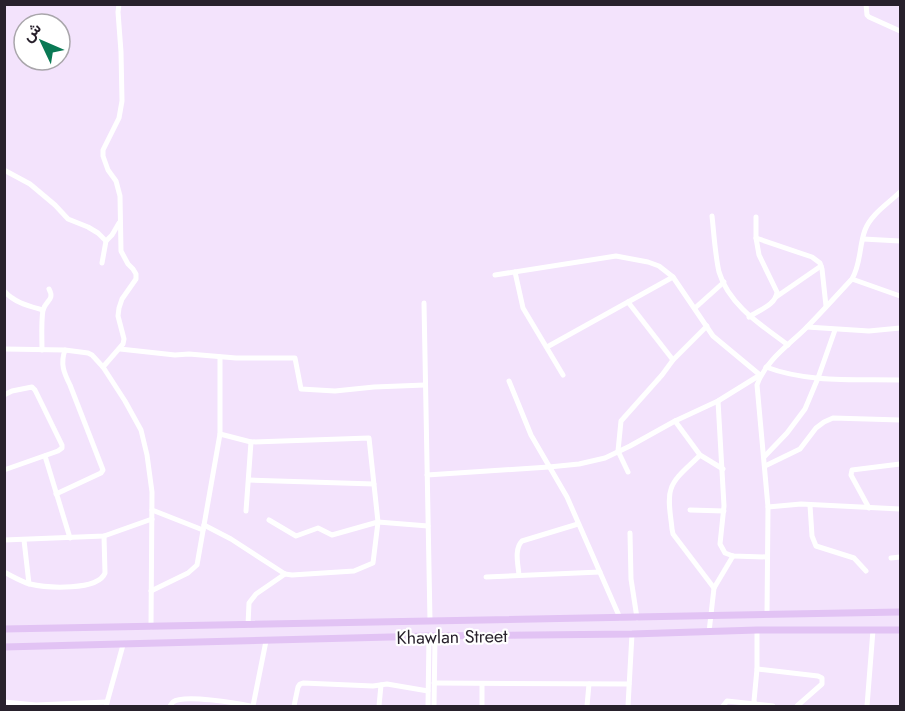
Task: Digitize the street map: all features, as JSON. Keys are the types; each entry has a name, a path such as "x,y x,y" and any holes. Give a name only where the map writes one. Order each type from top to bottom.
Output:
{"main road":[{"name":"Khawlan Street","path":"4,629 900,612"},
{"name":"Khawlan Street","path":"4,647 432,636 757,630 900,630"}],"street":[{"path":"104,367 120,349 124,339 118,316 119,308 122,299 136,279 134,269 128,264 121,251 120,196 116,181 102,156 119,118 122,101 119,4"},
{"path":"866,4 868,17 900,32"},
{"path":"4,170 30,184 55,205 64,216 88,227 106,241"},
{"path":"767,615 768,507 757,385 760,375 852,279 857,270 863,239 870,220 900,192"},
{"path":"712,216 718,264 728,292 749,317 788,345"},
{"path":"756,217 759,255 777,292 776,297"},
{"path":"102,263 106,241 117,228 120,218"},
{"path":"756,238 812,257 820,263 826,306"},
{"path":"863,239 900,241"},
{"path":"495,275 616,256 659,266 673,277 713,336 760,375"},
{"path":"749,317 821,266"},
{"path":"515,272 523,308 563,375"},
{"path":"547,347 673,277"},
{"path":"852,279 900,296"},
{"path":"695,308 724,282"},
{"path":"42,350 43,310 51,298 49,289"},
{"path":"4,291 18,302 43,310"},
{"path":"628,302 673,360"},
{"path":"424,303 430,621"},
{"path":"628,472 618,451 621,421 673,360 707,327"},
{"path":"807,327 869,331 900,328"},
{"path":"764,457 805,409 835,330"},
{"path":"4,348 88,353 104,367 141,430 149,464 152,492 151,627"},
{"path":"120,349 175,355 294,358 301,389 334,391 425,385"},
{"path":"56,494 103,471 64,371 62,357 65,350"},
{"path":"151,591 188,573 197,565 220,434 220,357"},
{"path":"766,367 818,378 900,380"},
{"path":"427,475 549,467 605,458 718,401 760,375"},
{"path":"509,381 531,435 567,497 620,618"},
{"path":"4,395 32,387 62,445 58,451 4,470"},
{"path":"718,401 724,511 720,544 725,553 732,556 767,557"},
{"path":"765,466 800,449 816,428 833,418 900,420"},
{"path":"675,422 700,455 723,469"},
{"path":"220,434 251,442 369,438 378,522 373,563 354,571 285,574 256,594 249,603 248,625"},
{"path":"246,511 251,442"},
{"path":"700,455 672,486 670,492 672,529 673,534 714,588"},
{"path":"45,456 70,538"},
{"path":"869,508 852,475 852,470 900,464"},
{"path":"249,480 374,484"},
{"path":"768,507 801,504 900,509"},
{"path":"810,505 812,536 816,546 854,558 866,571"},
{"path":"152,510 231,539 285,574"},
{"path":"690,510 724,511"},
{"path":"4,540 104,536 152,519"},
{"path":"269,520 296,536 318,528 332,535 378,522 428,526"},
{"path":"519,575 517,549 522,541 578,524"},
{"path":"630,533 631,579 637,618"},
{"path":"4,572 29,584 71,588 98,582 105,573 104,536"},
{"path":"24,540 29,584"},
{"path":"709,632 714,588 732,556"},
{"path":"891,558 900,557"},
{"path":"486,577 600,572"},
{"path":"755,704 757,630"},
{"path":"867,706 873,630"},
{"path":"628,706 632,634"},
{"path":"432,636 434,706"},
{"path":"428,706 432,636"},
{"path":"170,706 179,700 231,702 252,706 266,641"},
{"path":"4,702 35,706 107,704 123,645"},
{"path":"757,669 822,678 822,684 797,706"},
{"path":"294,706 298,687 303,683 373,686 387,684 428,691"},
{"path":"434,683 629,684"},
{"path":"482,684 482,706"},
{"path":"587,706 589,684"},
{"path":"379,706 381,685"},
{"path":"723,706 727,701 773,706"}]}
